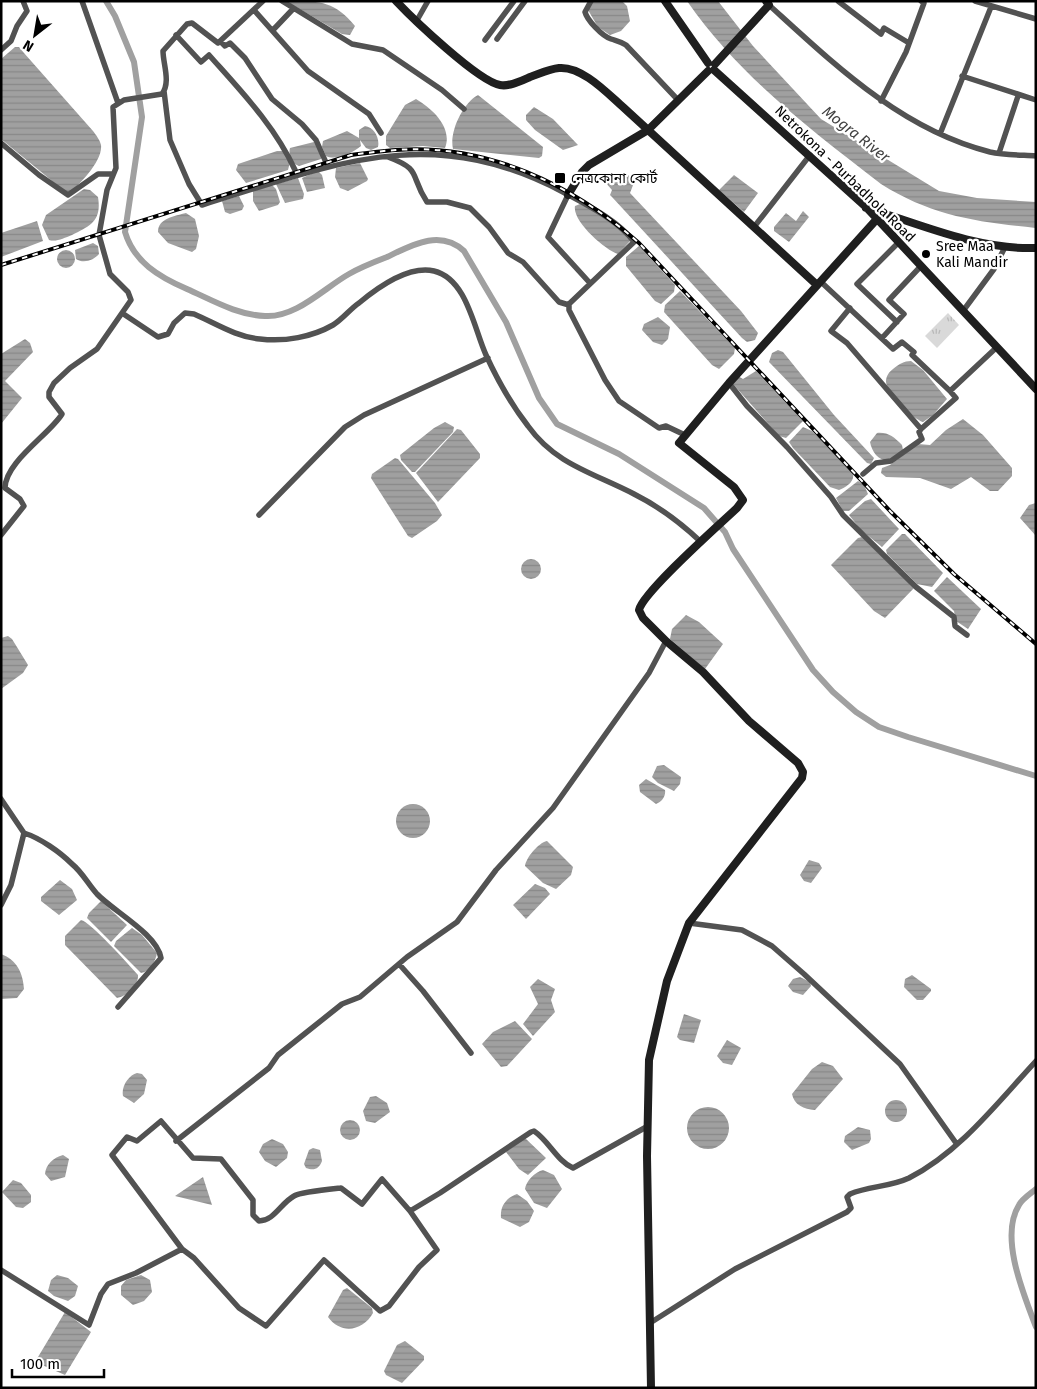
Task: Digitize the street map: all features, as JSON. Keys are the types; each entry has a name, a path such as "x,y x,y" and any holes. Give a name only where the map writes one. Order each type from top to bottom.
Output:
{"street":[{"path":"1,50 11,41 17,26 27,11 23,1"},
{"path":"82,1 118,103"},
{"path":"220,42 263,1"},
{"path":"282,1 352,44 383,50 442,90 464,109"},
{"path":"396,1 416,22 472,68 497,84 508,84 558,68 576,72 609,95 754,227 850,308 893,349 902,342 914,352 912,354 956,398 921,429 919,432 922,439 891,462 876,463 863,474"},
{"path":"416,22 428,1"},
{"path":"485,40 514,1"},
{"path":"496,39 525,1"},
{"path":"591,1 585,12 587,18 609,38 616,39 626,45 678,100"},
{"name":"Netrokona - Purbadhola Road","path":"665,1 713,66 866,207 876,220 1036,388"},
{"path":"838,1 881,34 884,28 910,43"},
{"path":"881,100 910,43 924,3 921,1"},
{"path":"975,1 1036,19"},
{"path":"589,282 548,237 568,195 582,172 590,165 648,130 713,66 768,3 837,66 881,100 940,134 999,153 1036,156"},
{"path":"940,134 962,76 979,41 991,7"},
{"path":"273,30 294,9"},
{"path":"254,10 308,71 370,114 380,132"},
{"path":"328,167 322,150 310,132 272,99 245,58 230,43 225,46 220,42 218,43 192,23 187,24 163,51 166,65 163,92 170,140 189,184 202,205 328,167 385,155 440,154 484,160 521,172 568,195 603,215 634,242 569,305"},
{"path":"176,35 201,62 209,54 285,148 295,170"},
{"path":"962,76 1018,96 1036,100"},
{"path":"1,536 24,506 20,499 6,489 6,480 27,450 62,414 49,397 51,387 70,368 96,349 131,300 131,296 110,274 99,235 101,212 116,168 113,107 124,100 163,92"},
{"path":"999,153 1018,96"},
{"path":"1,143 39,175 68,196 98,174 113,174"},
{"path":"385,155 402,161 412,169 427,202 447,202 470,208 489,228 508,254 523,262 559,302 569,305"},
{"path":"754,227 810,155"},
{"path":"866,207 962,239 1005,247 1036,248"},
{"path":"651,1388 648,1060 668,981 689,924 802,778 803,772 798,763 749,721 703,672 666,642 643,618 640,606 663,579 743,500 719,474 679,444 729,383 876,220"},
{"path":"897,322 857,284 899,242"},
{"path":"963,311 994,269 1005,247"},
{"path":"882,338 904,314 888,300 921,266"},
{"path":"122,313 158,337 168,334 174,323 185,314 194,314 249,338 278,340 300,338 334,325 359,302 402,275 434,271 453,284 461,293 488,358 514,407 549,451 643,499 703,540"},
{"path":"569,305 575,324 605,380 619,401 659,428 666,426 685,435"},
{"path":"850,308 832,331 847,343 921,429"},
{"path":"950,391 997,347"},
{"path":"259,515 345,427 364,415 488,358"},
{"path":"729,383 747,406 806,468 843,515 916,587 952,614 955,626 967,635"},
{"path":"176,1141 269,1068 278,1055 342,1004 360,997 430,939 457,922 496,870 553,808 649,673 666,642"},
{"path":"1,799 24,833 32,836 72,864 97,894 139,929 159,950 161,958 118,1006"},
{"path":"1,905 11,885 24,833"},
{"path":"689,924 742,930 767,943 779,952 900,1064 956,1143"},
{"path":"399,964 423,991 471,1053"},
{"path":"650,1323 735,1269 847,1212 851,1208 848,1197 850,1194 910,1177 973,1128 1036,1061"},
{"path":"161,1121 176,1141 193,1158 221,1160 253,1200 253,1215 259,1221 265,1221 272,1217 295,1195 328,1189 341,1188 362,1204 382,1179 410,1211 437,1250 419,1266 389,1306 380,1311 324,1260 266,1326 239,1308 194,1258 182,1248 112,1155 127,1137 136,1142 161,1121"},
{"path":"410,1211 531,1132 536,1132 565,1163 573,1168 648,1126"},
{"path":"1,1270 89,1325 101,1294 108,1284 136,1273 182,1248"}],"green space":[{"path":"948,313 959,325 937,348 925,336"}],"shaded area":[{"path":"286,1 307,1 325,4 340,11 355,26 350,35 342,34"},
{"path":"593,1 622,1 627,6 630,21 621,31 610,35 598,27 588,10"},
{"path":"687,1 718,1 753,46 821,119 939,191 977,198 1036,202 1036,228 956,216 918,204 881,184 802,122 753,78 730,54"},
{"path":"15,47 19,47 93,131 101,145 101,151 94,165 84,179 68,194 1,139 1,59"},
{"path":"478,95 543,147 542,156 539,158 453,149 453,135 458,119 467,104"},
{"path":"416,99 429,108 444,126 447,141 445,148 423,146 390,148 386,145 386,136 405,105"},
{"path":"534,107 553,119 578,145 563,150 535,130 526,120 526,115"},
{"path":"365,126 371,128 376,134 378,147 371,150 366,148 360,140 361,146 349,154 335,158 326,156 322,147 323,141 347,131 359,138 359,130"},
{"path":"314,142 322,156 321,159 299,166 294,163 290,156 290,148"},
{"path":"277,151 283,151 290,162 288,170 246,183 236,170 238,164"},
{"path":"360,163 368,179 367,181 348,191 340,188 335,177 336,168"},
{"path":"318,171 322,175 325,188 307,192 302,178"},
{"path":"614,172 625,173 635,180 630,193 741,311 758,333 755,340 747,342 742,338 610,195 612,190 605,182 608,175"},
{"path":"734,175 758,193 744,212 719,190"},
{"path":"298,178 304,194 303,199 285,203 276,184"},
{"path":"272,185 276,189 280,202 278,205 259,211 253,201 253,191"},
{"path":"84,189 90,190 98,197 98,212 93,222 72,235 58,240 49,240 42,225 46,215"},
{"path":"239,196 244,206 242,210 230,214 225,212 222,201"},
{"path":"580,204 607,220 630,241 618,254 605,247 584,227 575,212 575,206"},
{"path":"803,211 809,217 789,242 774,231 774,227 786,213 796,221"},
{"path":"186,213 195,219 199,236 196,249 192,252 168,243 158,232 159,227 164,221"},
{"path":"37,221 43,241 1,257 1,233"},
{"path":"93,243 98,246 99,254 97,256 92,260 85,261 76,259 75,250"},
{"path":"639,246 675,285 674,292 661,304 655,301 626,266 626,257"},
{"path":"66,250 72,253 75,259 72,265 66,268 60,265 57,259 60,253"},
{"path":"680,291 735,348 734,354 719,369 712,365 664,312 665,305"},
{"path":"658,317 670,327 668,339 662,345 653,342 642,330 644,324"},
{"path":"25,339 30,343 33,352 5,381 22,398 1,424 1,354"},
{"path":"778,350 783,352 834,415 874,458 871,464 867,463 769,362 772,353"},
{"path":"911,361 923,370 947,399 933,415 923,422 901,405 887,387 886,382 887,376 892,370 902,363"},
{"path":"756,371 803,421 786,438 779,436 733,384 738,376 743,379"},
{"path":"963,419 983,435 1012,468 1012,476 998,491 990,491 971,477 951,489 920,478 886,477 881,473 882,468 890,465 918,444 930,445 946,430"},
{"path":"445,422 454,427 453,432 415,472 412,472 401,460 400,455 434,428"},
{"path":"803,427 812,431 853,473 853,479 847,486 839,490 830,487 793,448 789,442"},
{"path":"457,429 461,430 480,454 480,458 438,502 416,473"},
{"path":"877,433 888,434 893,437 902,445 903,450 888,461 878,457 872,449 870,442"},
{"path":"395,458 398,459 435,503 442,515 437,521 412,538 408,536 371,478 372,474"},
{"path":"858,481 864,485 868,494 849,511 843,511 836,498"},
{"path":"871,499 899,529 882,547 861,530 849,515 865,501"},
{"path":"1036,503 1036,536 1020,518 1029,505"},
{"path":"902,534 905,534 943,573 932,587 917,584 887,554 886,550"},
{"path":"862,537 914,588 885,618 874,611 831,565 858,538"},
{"path":"531,559 538,562 541,569 538,576 531,579 524,576 521,569 524,562"},
{"path":"947,577 981,609 968,629 956,621 954,611 934,591"},
{"path":"686,615 699,622 723,644 705,669 670,639 672,629"},
{"path":"8,636 12,639 28,665 23,673 1,689 1,638"},
{"path":"664,765 681,777 680,784 674,791 658,783 652,777 657,766"},
{"path":"646,779 665,790 664,797 656,804 640,792 639,785"},
{"path":"413,804 425,809 430,821 425,833 413,838 401,833 396,821 401,809"},
{"path":"547,841 573,867 571,875 556,889 543,883 525,866 533,851"},
{"path":"809,860 819,863 822,868 811,883 804,881 800,875"},
{"path":"60,880 72,889 77,900 59,915 41,901 41,897"},
{"path":"535,884 545,888 550,894 526,919 513,905"},
{"path":"101,901 127,925 111,942 87,918 89,913"},
{"path":"81,920 101,935 138,975 137,982 125,995 117,998 65,945 65,936"},
{"path":"132,928 142,935 157,953 152,966 147,971 141,973 114,946 116,941"},
{"path":"1,954 15,963 21,972 24,989 17,998 1,999"},
{"path":"912,975 931,989 923,1000 917,1000 904,987 905,979"},
{"path":"800,977 810,982 811,986 803,995 793,992 788,986 793,979"},
{"path":"538,979 555,989 551,1000 555,1012 533,1036 523,1024 538,1004 530,987"},
{"path":"684,1014 701,1020 694,1043 680,1040 677,1037"},
{"path":"515,1021 532,1039 507,1066 501,1067 482,1044 493,1032"},
{"path":"727,1040 741,1048 732,1065 723,1063 717,1056"},
{"path":"822,1062 833,1066 843,1079 815,1110 807,1109 797,1104 792,1094 812,1069"},
{"path":"137,1073 142,1074 147,1080 144,1094 134,1103 123,1096 123,1088 131,1076"},
{"path":"376,1096 387,1103 390,1112 375,1123 366,1121 363,1111 370,1097"},
{"path":"896,1100 904,1103 907,1111 904,1119 896,1122 888,1119 885,1111 888,1103"},
{"path":"704,1107 712,1107 723,1113 729,1128 723,1143 712,1149 704,1149 693,1143 687,1132 687,1124 693,1113"},
{"path":"350,1120 357,1123 360,1130 357,1137 350,1140 343,1137 340,1130 343,1123"},
{"path":"858,1127 870,1130 871,1139 869,1143 852,1150 844,1142 845,1136"},
{"path":"525,1138 546,1158 528,1175 519,1169 506,1152"},
{"path":"272,1139 283,1144 288,1152 287,1158 276,1167 265,1161 259,1152 263,1144"},
{"path":"313,1148 320,1150 322,1161 316,1169 306,1168 304,1164 309,1150"},
{"path":"63,1155 69,1159 65,1177 51,1181 45,1174 48,1164"},
{"path":"543,1170 554,1175 562,1189 547,1208 534,1203 525,1189 531,1177"},
{"path":"203,1177 212,1205 175,1196"},
{"path":"13,1180 21,1183 31,1195 31,1202 23,1208 16,1207 2,1192"},
{"path":"517,1194 527,1201 534,1211 529,1222 520,1227 501,1218 504,1203"},
{"path":"57,1275 68,1278 78,1286 75,1296 68,1301 54,1296 48,1291 51,1280"},
{"path":"141,1275 150,1280 152,1292 144,1301 133,1305 121,1295 121,1286 126,1280"},
{"path":"347,1288 372,1308 373,1313 369,1319 358,1327 345,1328 339,1326 328,1317 343,1290"},
{"path":"65,1312 91,1332 65,1375 35,1362"},
{"path":"405,1341 424,1356 424,1360 402,1383 386,1375 384,1371 397,1345"}],"waterway":[{"path":"106,1 115,16 134,62 142,117 125,232 129,243 141,260 157,274 225,306 245,313 265,316 276,315 299,307 354,271 416,244 436,240 455,244 464,251 506,322 539,398 557,424 619,454 704,508 725,532 733,549 813,670 833,692 856,712 879,727 1036,776"},
{"path":"1036,1189 1019,1205 1013,1218 1012,1233 1012,1249 1020,1283 1036,1327"}],"railway":[{"path":"1,265 351,155 396,150 430,150 463,153 527,172 557,186 586,203 639,243 891,512 954,574 1036,644"}],"place":[{"name":"নেত্রকোনা কোর্ট","path":"560,178"},
{"name":"Sree Maa Kali Mandir","path":"926,254"}],"water label":[{"name":"Mogra River","path":"856,134"}]}
